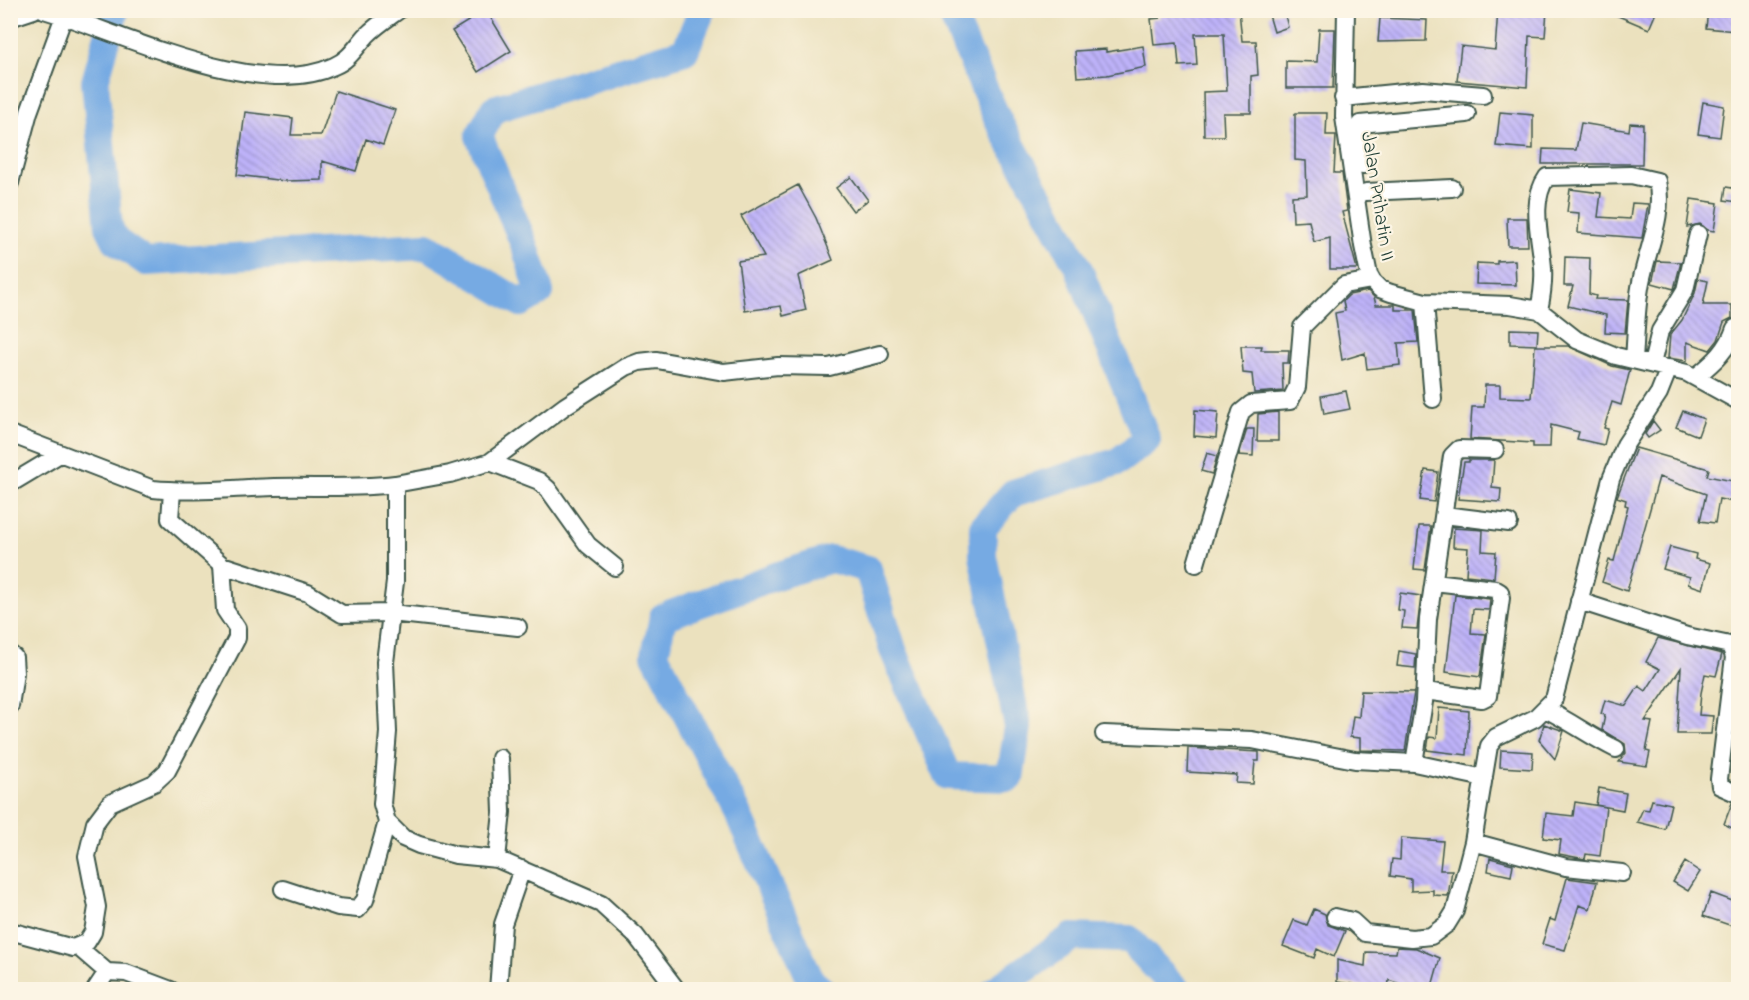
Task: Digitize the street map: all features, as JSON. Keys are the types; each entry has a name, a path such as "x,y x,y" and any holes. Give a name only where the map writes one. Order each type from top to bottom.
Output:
{"street":[{"path":"10,18 34,10"},
{"path":"44,10 234,72 259,76 306,73 330,68 345,60 373,30 399,10"},
{"name":"Jalan Prihatin II","path":"1346,10 1343,98 1361,192 1369,275 1380,289 1425,302 1510,306 1539,310"},
{"path":"10,183 29,112 64,16"},
{"path":"1343,98 1423,90 1482,95"},
{"path":"1452,188 1361,192 1358,130 1360,124 1467,114"},
{"path":"1634,360 1642,280 1655,230 1660,191 1657,181 1631,175 1547,177 1540,186 1538,199 1543,267 1539,310 1577,340 1634,360 1696,376 1738,401"},
{"path":"1652,364 1660,331 1685,290 1698,234"},
{"path":"1196,564 1241,412 1251,404 1290,401 1297,387 1302,327 1327,306 1341,287 1366,281 1369,275"},
{"path":"1425,302 1433,399"},
{"path":"1696,376 1719,357 1731,340 1735,328"},
{"path":"10,434 142,486 172,491 276,487 349,489 395,484 450,474 490,462 565,406 626,367 639,362 657,360 724,372 778,366 829,368 880,354"},
{"path":"1335,917 1352,921 1359,929 1370,934 1420,938 1438,933 1455,911 1473,842 1489,746 1496,737 1535,718 1554,699 1559,688 1611,479 1625,445 1659,393 1669,368"},
{"path":"1414,763 1425,691 1425,640 1455,451 1495,450"},
{"path":"10,484 60,454"},
{"path":"490,462 539,481 548,489 588,544 615,567"},
{"path":"395,484 394,582 385,651 388,732 382,811 387,822 403,838 425,847 456,855 497,859 591,898 610,910 650,953 677,990"},
{"path":"172,491 170,519 222,565 309,593 342,614 391,613 518,627"},
{"path":"1444,515 1509,523"},
{"path":"78,947 90,937 96,916 97,894 87,856 98,817 110,803 154,783 167,771 237,638 237,627 225,610 222,565"},
{"path":"1425,691 1482,699 1488,696 1502,598 1500,592 1495,589 1434,582"},
{"path":"1579,601 1687,636 1730,645 1734,657 1719,779 1720,786 1738,794"},
{"path":"10,654 14,657 15,673 10,706"},
{"path":"1545,710 1572,722 1595,739 1616,749"},
{"path":"1104,734 1223,737 1280,744 1355,760 1414,763 1484,778"},
{"path":"497,859 502,812 500,758"},
{"path":"283,889 338,907 358,909 365,900 387,822"},
{"path":"1473,842 1566,867 1622,873"},
{"path":"498,990 503,924 522,868"},
{"path":"10,931 58,945 78,947 107,972 126,972 171,990"},
{"path":"95,990 107,972"}],"building":[{"path":"486,10 511,51 478,72 452,31"},
{"path":"1159,10 1239,10 1242,41 1256,41 1258,75 1251,76 1251,113 1223,113 1224,136 1204,136 1203,92 1227,91 1224,34 1195,34 1197,65 1179,66 1177,43 1154,45 1151,19 1160,18"},
{"path":"1498,10 1547,10 1545,37 1529,36 1527,87 1457,81 1461,46 1495,50"},
{"path":"1604,10 1657,10 1649,29"},
{"path":"1708,10 1738,10 1735,31 1706,28"},
{"path":"1284,11 1288,27 1274,32 1269,15"},
{"path":"1380,18 1427,20 1426,41 1378,42"},
{"path":"1319,29 1335,29 1333,88 1286,88 1286,61 1317,62"},
{"path":"1143,46 1146,67 1107,75 1077,77 1075,51 1106,49 1106,52"},
{"path":"336,91 395,110 383,145 366,139 356,171 322,161 322,180 285,181 237,175 245,112 293,118 291,135 321,135"},
{"path":"1703,102 1724,106 1720,137 1698,134"},
{"path":"1500,112 1533,115 1533,149 1496,146"},
{"path":"1295,113 1327,113 1326,135 1336,135 1334,173 1342,173 1347,211 1342,212 1357,269 1330,269 1330,238 1314,242 1309,221 1293,222 1292,196 1307,195 1306,161 1295,160"},
{"path":"1581,123 1629,131 1630,123 1643,124 1642,164 1542,164 1543,149 1576,150"},
{"path":"851,177 868,200 853,211 836,188"},
{"path":"798,185 816,218 833,260 798,276 806,310 783,316 781,306 745,311 738,261 764,257 741,216"},
{"path":"1726,187 1738,189 1738,202 1724,200"},
{"path":"1570,189 1601,193 1598,217 1630,219 1632,203 1648,204 1642,238 1578,233 1579,213 1567,212"},
{"path":"1691,199 1718,203 1714,231 1700,224 1687,227"},
{"path":"1507,218 1527,218 1528,246 1508,246"},
{"path":"1565,257 1590,258 1589,294 1596,296 1595,299 1628,300 1625,333 1605,332 1606,315 1568,306 1573,286 1564,286"},
{"path":"1515,260 1516,285 1476,284 1477,263 1497,264 1497,261"},
{"path":"1657,261 1681,262 1674,289 1652,283"},
{"path":"1698,279 1708,281 1703,305 1732,305 1732,318 1724,322 1718,340 1710,350 1687,342 1687,361 1668,358 1670,335 1682,320 1695,293"},
{"path":"1368,291 1374,297 1376,305 1395,305 1395,310 1415,310 1418,342 1398,343 1400,365 1367,369 1365,353 1342,360 1335,313 1345,311 1343,301 1349,295"},
{"path":"1510,329 1538,330 1537,345 1510,344"},
{"path":"1241,346 1262,346 1261,350 1289,350 1288,363 1282,363 1283,391 1254,393 1252,374 1243,373"},
{"path":"1535,346 1568,346 1612,366 1630,370 1621,405 1612,402 1604,428 1608,429 1604,445 1577,439 1579,432 1551,425 1550,447 1533,447 1533,443 1470,439 1472,407 1484,407 1485,385 1500,385 1500,397 1531,398"},
{"path":"1346,391 1350,409 1324,414 1321,396"},
{"path":"1195,410 1218,412 1216,438 1194,436"},
{"path":"1683,411 1704,419 1698,436 1676,427"},
{"path":"1278,412 1278,441 1257,441 1258,414"},
{"path":"1653,421 1660,430 1648,438 1645,434"},
{"path":"1247,429 1254,429 1253,456 1239,455"},
{"path":"1636,448 1709,469 1707,476 1738,482 1738,503 1719,499 1715,523 1700,521 1706,494 1659,477 1627,591 1602,582 1609,560 1614,561 1628,506 1625,505 1626,500 1617,497"},
{"path":"1207,453 1217,456 1212,474 1201,471"},
{"path":"1469,460 1494,460 1492,488 1501,489 1500,502 1458,499 1464,462 1469,462"},
{"path":"1425,470 1438,472 1434,502 1420,500"},
{"path":"1419,526 1431,526 1425,570 1414,569"},
{"path":"1454,528 1483,530 1482,551 1496,552 1494,578 1466,575 1468,548 1453,547"},
{"path":"1670,547 1696,554 1695,559 1710,563 1703,589 1688,584 1690,577 1663,569"},
{"path":"1400,593 1421,596 1417,629 1402,628 1404,611 1398,610"},
{"path":"1455,595 1490,599 1489,610 1473,609 1471,633 1486,634 1480,677 1446,672"},
{"path":"1658,638 1722,654 1716,676 1705,674 1701,693 1699,715 1713,716 1711,734 1677,734 1681,668 1645,721 1652,722 1646,751 1650,752 1647,766 1619,762 1626,753 1625,744 1602,730 1605,715 1601,714 1605,700 1626,706 1639,686 1646,691 1660,669 1646,662"},
{"path":"1399,651 1416,654 1415,668 1397,666"},
{"path":"1361,691 1414,692 1405,751 1360,750 1360,738 1350,737 1353,716 1359,717"},
{"path":"1439,708 1469,711 1467,755 1427,750 1429,737 1437,738"},
{"path":"1544,724 1564,731 1555,759 1539,740"},
{"path":"1188,748 1259,752 1259,761 1255,761 1253,784 1236,783 1237,775 1187,772"},
{"path":"1501,750 1533,752 1532,769 1500,767"},
{"path":"1599,788 1626,793 1623,810 1596,805"},
{"path":"1652,800 1671,804 1665,829 1637,822 1643,809 1649,810"},
{"path":"1575,802 1606,807 1600,856 1586,854 1585,859 1559,854 1561,840 1543,838 1546,813 1573,816"},
{"path":"1732,803 1738,804 1738,831 1724,824"},
{"path":"1401,838 1443,841 1440,870 1452,870 1448,896 1433,895 1433,890 1411,891 1411,879 1390,876 1392,859 1400,860"},
{"path":"1490,858 1513,864 1511,876 1488,871"},
{"path":"1685,862 1700,872 1688,891 1673,882"},
{"path":"1567,878 1597,882 1590,909 1579,905 1565,950 1542,944 1550,919 1555,921"},
{"path":"1711,893 1738,903 1738,928 1703,916"},
{"path":"1314,909 1325,914 1328,925 1345,931 1334,957 1317,949 1314,958 1283,946 1294,920 1307,925"},
{"path":"1397,947 1416,948 1440,958 1431,990 1416,990 1389,980 1388,990 1337,982 1337,960 1365,966 1366,952 1396,953"}],"waterway":[{"path":"115,10 95,82 109,227 116,241 146,262 427,246 521,303 540,292 524,244 479,136 494,109 685,51 702,10"},
{"path":"822,990 811,981 737,811 655,655 663,617 776,576 831,559 868,569 893,650 948,776 1010,778 1018,727 983,556 983,527 1013,493 1117,462 1147,440 1078,267 998,120 950,10"},
{"path":"995,990 1072,937 1129,939 1177,990"}]}
